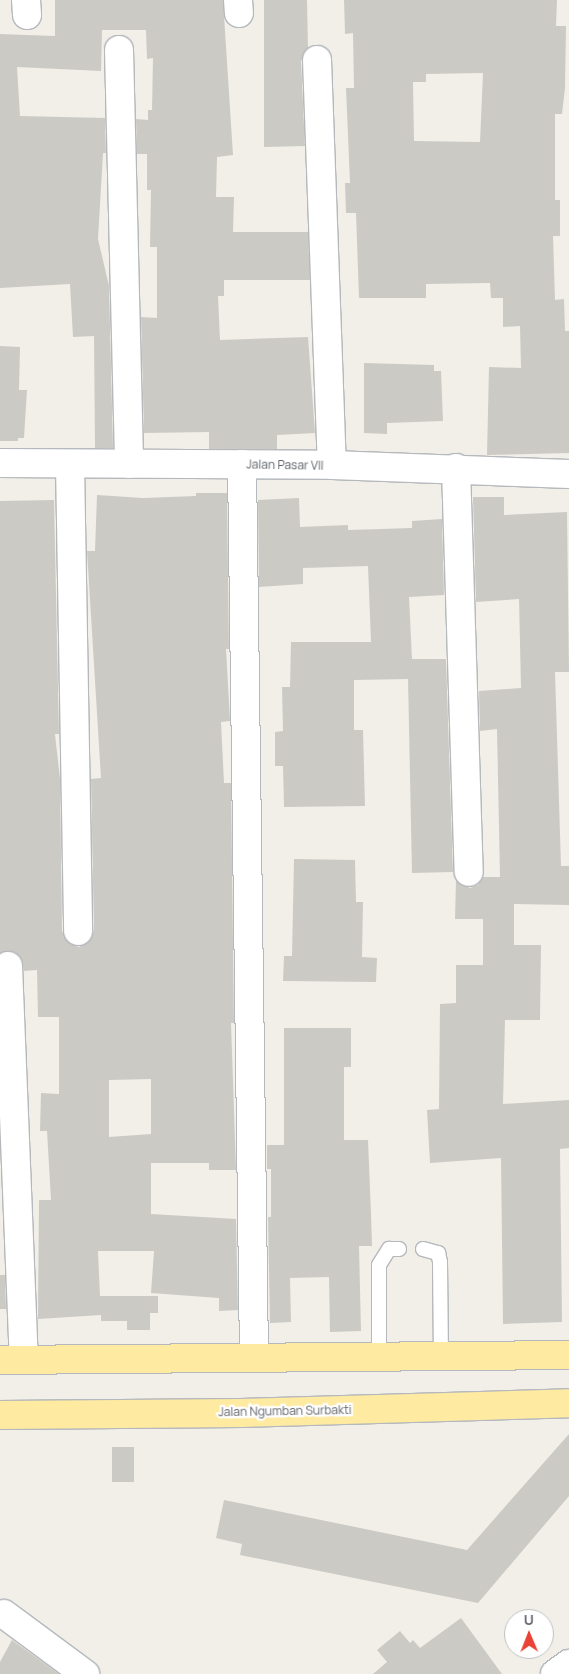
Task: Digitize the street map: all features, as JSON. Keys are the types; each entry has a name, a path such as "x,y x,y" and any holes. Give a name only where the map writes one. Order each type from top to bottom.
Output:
{"highway":[{"path":"12,1360 569,1355"},
{"name":"Jalan Ngumban Surbakti","path":"0,1415 241,1413 569,1403"}],"street":[{"path":"119,50 130,464"},
{"path":"317,60 332,465"},
{"name":"Jalan Pasar VII","path":"0,463 332,465 456,468 569,474"},
{"path":"70,464 78,931"},
{"path":"242,464 254,1358"},
{"path":"456,468 469,872"},
{"path":"8,966 12,1360"},
{"path":"4,1614 85,1674"},
{"path":"556,1674 569,1664"}],"lane":[{"path":"379,1356 379,1265 389,1249 399,1249"},
{"path":"424,1249 438,1253 440,1262 441,1355"}],"building":[{"path":"55,0 223,0 233,155 217,157 216,197 234,197 233,232 308,232 310,280 224,280 224,296 218,296 220,340 308,337 315,433 277,435 277,449 209,449 209,432 144,433 141,317 157,318 157,247 150,247 151,190 147,190 147,154 137,154 136,119 148,120 148,110 152,110 153,58 147,59 146,30 102,30 101,71 17,67 20,116 105,118 106,153 103,153 98,239 109,286 113,448 95,448 94,336 73,337 70,284 0,288 0,34 55,36"},
{"path":"264,0 307,0 308,48 301,61 305,146 264,147"},
{"path":"344,0 557,0 556,26 566,26 565,88 562,114 555,114 555,200 560,200 560,236 553,236 555,300 564,299 565,331 569,331 569,453 487,455 489,367 521,368 520,326 503,327 503,298 491,298 490,283 426,284 426,298 359,298 356,213 346,213 345,183 350,183 346,88 354,88 353,33 345,34","holes":["483,73 480,142 414,141 413,82 426,82 426,74"]},
{"path":"0,346 20,347 19,390 27,390 24,438 18,438 18,441 0,441"},
{"path":"364,363 434,365 434,371 441,371 443,421 387,423 387,434 364,433"},
{"path":"196,493 227,493 229,649 226,649 230,721 221,722 224,783 231,783 234,1023 231,1023 236,1170 209,1170 209,1163 151,1163 151,1214 236,1219 238,1310 219,1311 219,1298 151,1293 154,1251 98,1251 100,1296 158,1296 158,1313 150,1313 150,1330 127,1330 127,1321 101,1321 101,1315 38,1319 39,1200 51,1200 47,1131 40,1131 41,1093 59,1094 59,1017 38,1017 37,970 24,971 21,958 15,952 0,953 0,501 54,500 59,734 55,734 60,779 62,931 70,944 79,947 91,939 94,931 91,779 101,778 87,551 95,551 97,495 143,498 196,496","holes":["151,1079 151,1134 109,1137 109,1080"]},
{"path":"473,497 504,497 504,515 567,512 569,672 555,672 561,866 569,866 569,905 514,904 514,945 541,945 540,1020 505,1020 503,1104 569,1100 569,1148 560,1149 562,1322 503,1324 501,1158 430,1163 427,1110 439,1109 440,1004 456,1003 456,965 483,965 483,919 455,919 456,880 470,888 478,885 483,877 500,877 497,729 480,731 479,691 521,688 519,599 476,602"},
{"path":"299,498 300,527 348,525 348,530 412,528 412,521 442,519 444,595 409,597 412,659 446,659 453,872 412,873 408,679 354,680 354,730 363,730 365,806 284,807 283,766 275,766 275,732 283,731 282,687 290,687 291,642 371,642 368,566 303,568 303,584 259,587 258,500"},
{"path":"294,859 355,860 356,902 363,902 362,957 377,958 376,982 283,981 284,956 292,956"},
{"path":"284,1028 351,1028 351,1067 344,1067 344,1140 368,1140 371,1213 372,1246 359,1246 361,1331 330,1332 329,1277 290,1278 291,1322 270,1323 268,1217 271,1217 271,1169 267,1169 267,1145 284,1145"},
{"path":"0,1275 5,1275 6,1309 0,1309"},
{"path":"569,1434 569,1496 478,1603 240,1555 242,1544 216,1538 224,1500 467,1550"},
{"path":"112,1447 134,1447 134,1482 112,1482"},
{"path":"461,1618 502,1674 373,1674 387,1662 377,1650 400,1631 410,1643 413,1640 420,1648"},
{"path":"12,1640 59,1674 0,1674 0,1662"}]}
